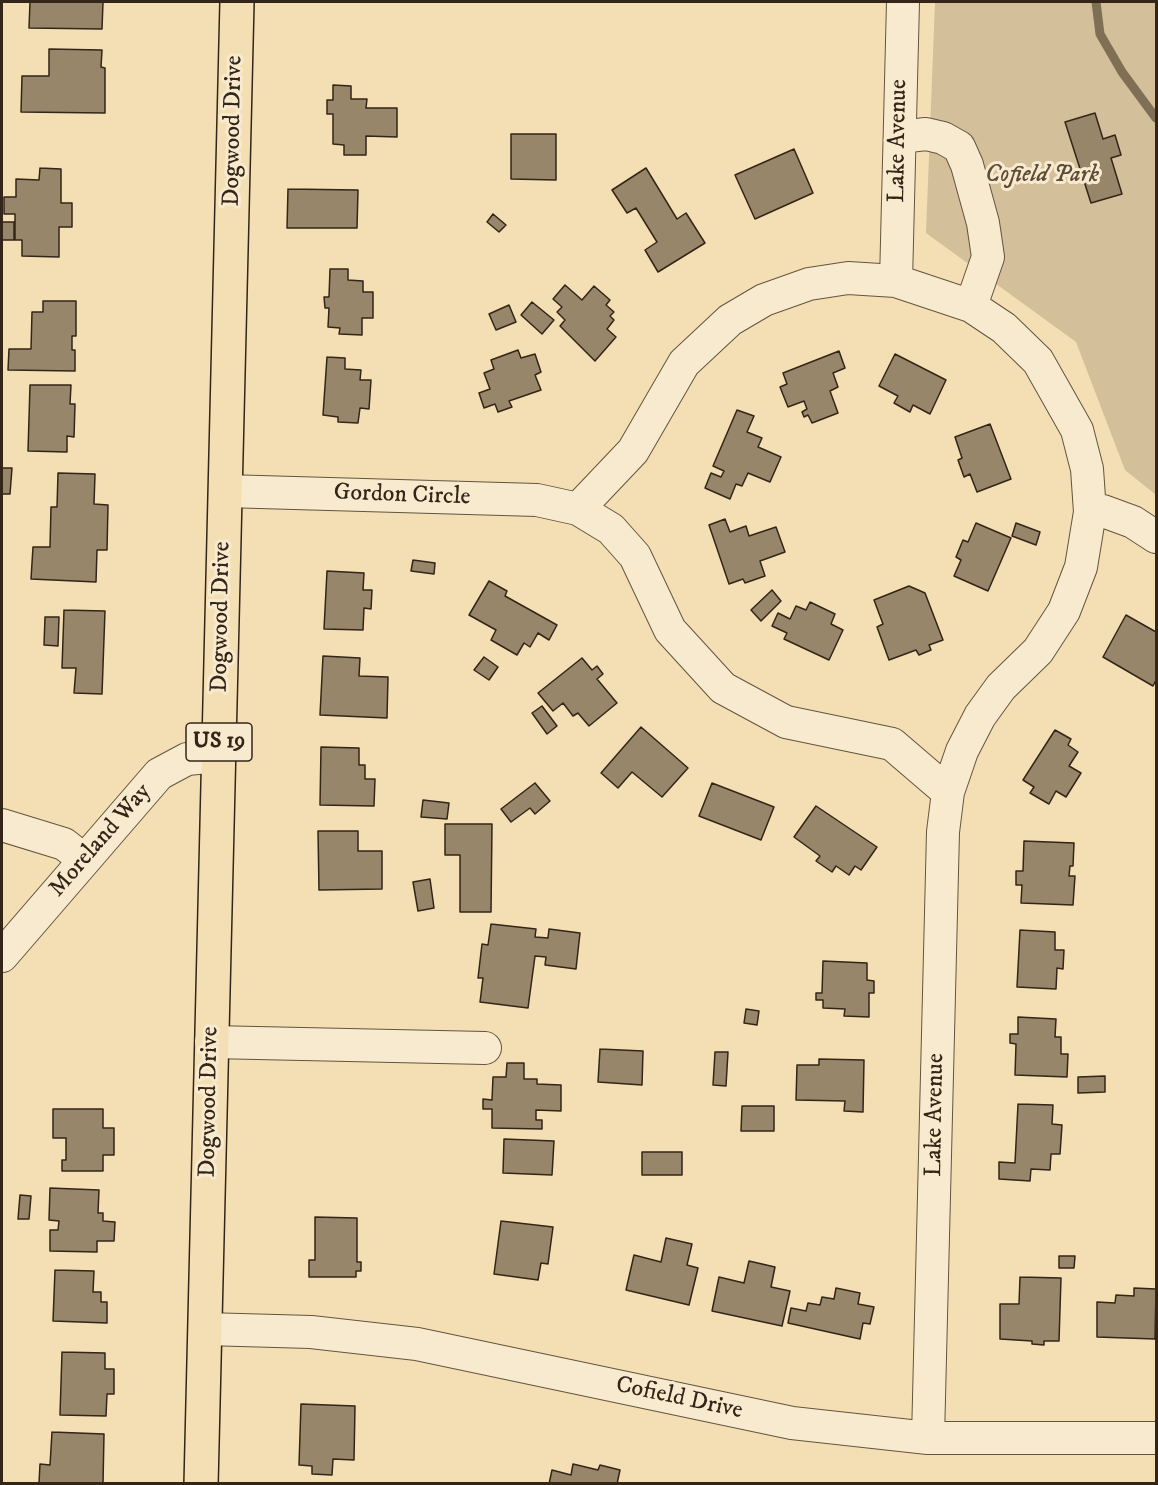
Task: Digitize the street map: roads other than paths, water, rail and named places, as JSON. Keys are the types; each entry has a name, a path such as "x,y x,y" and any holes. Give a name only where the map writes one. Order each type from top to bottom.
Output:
{"main road":[{"name":"Dogwood Drive","path":"201,1484 237,2"}],"street":[{"name":"Lake Avenue","path":"896,281 903,2"},
{"path":"900,136 926,135 943,138 959,147 968,165 983,223 988,257 971,306"},
{"name":"Lake Avenue","path":"578,509 633,451 684,363 730,320 764,300 809,284 848,278 896,281 971,306 1004,328 1038,361 1077,430 1087,469 1090,512 1081,567 1064,611 1038,651 1001,687 980,716 962,751 948,792 943,832 928,1438"},
{"name":"Gordon Circle","path":"225,491 537,500 578,509 611,529 635,556 670,630 723,688 786,722 892,744 948,792"},
{"path":"1090,512 1103,511 1133,522 1156,537"},
{"name":"Moreland Way","path":"2,956 83,859 159,774 187,759 219,756"},
{"path":"2,825 64,844 83,859"},
{"path":"212,1042 485,1048"},
{"name":"Cofield Drive","path":"205,1329 311,1332 417,1344 792,1423 928,1438 1156,1438"}],"waterway":[{"path":"1096,2 1100,34 1122,72 1156,118"}],"park label":[{"name":"Cofield Park","path":"1042,176"}]}
